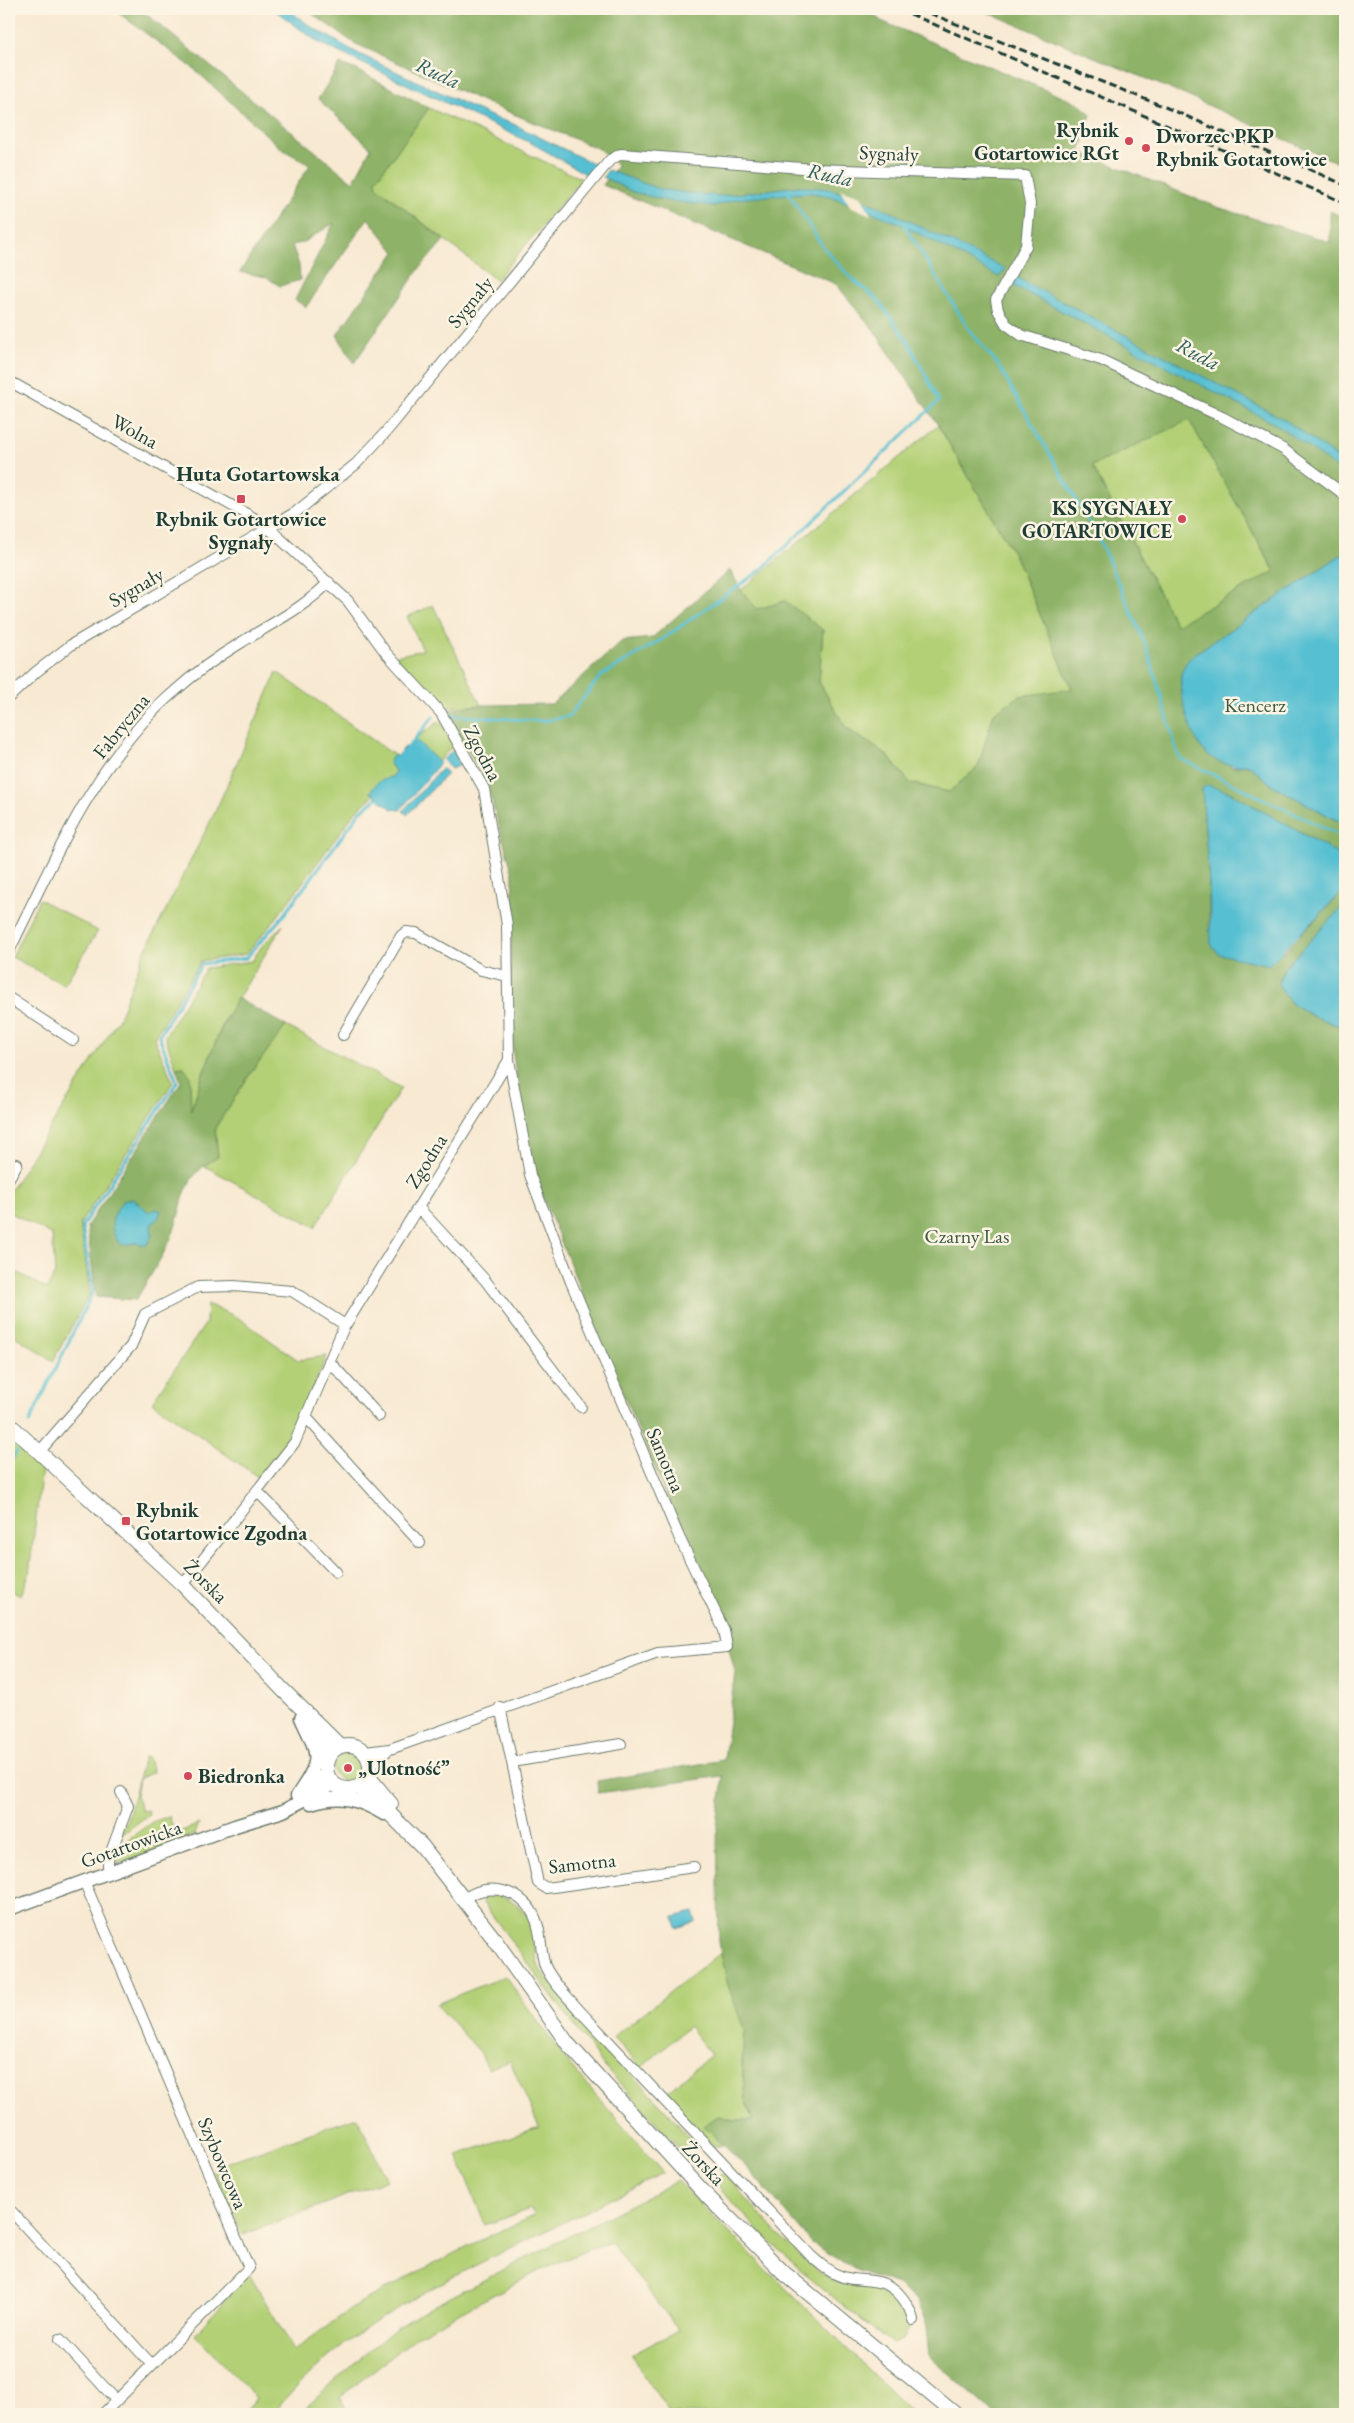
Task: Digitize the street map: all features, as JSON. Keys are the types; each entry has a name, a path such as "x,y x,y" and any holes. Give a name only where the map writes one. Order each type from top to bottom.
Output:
{"main road":[{"name":"Żorska","path":"9,1424 183,1585 283,1690 340,1746"},
{"name":"Żorska","path":"283,1690 328,1756"},
{"path":"355,1745 365,1752 369,1770 358,1787 346,1789 330,1778 328,1756 340,1746 355,1745"},
{"name":"Żorska","path":"369,1770 412,1827 434,1861 492,1936 568,2044 708,2197 784,2273 955,2414"},
{"name":"Żorska","path":"358,1787 401,1824 434,1861"}],"street":[{"name":"Sygnały","path":"9,697 44,665 78,641 296,512 356,464 385,433 614,156 628,154 815,169 1025,176 1030,204 1026,246 997,297 996,304 1006,324 1022,335 1101,360 1222,417 1283,449 1345,495"},
{"name":"Wolna","path":"9,381 269,528"},
{"path":"269,528 329,582"},
{"name":"Zgodna","path":"183,1585 258,1492 295,1442 345,1325 509,1060 506,925 484,788 441,713 386,653 348,601 329,582"},
{"name":"Fabryczna","path":"9,951 81,811 118,753 145,719 193,677 240,643 300,608 329,582"},
{"path":"343,1035 401,936 406,932 416,933 481,970 507,976"},
{"path":"9,998 73,1040"},
{"name":"Samotna","path":"365,1752 390,1748 500,1707 658,1653 727,1647 724,1630 679,1537 571,1282 530,1175 509,1060"},
{"path":"9,1178 17,1164"},
{"path":"418,1207 485,1280 581,1408"},
{"path":"40,1451 132,1346 145,1314 198,1287 234,1286 292,1291 345,1325"},
{"path":"329,1361 379,1416"},
{"path":"306,1417 420,1544"},
{"path":"258,1492 336,1572"},
{"name":"Samotna","path":"500,1707 538,1883 546,1888 694,1867"},
{"path":"296,1801 313,1772 316,1759 315,1747 302,1718"},
{"path":"512,1762 621,1744"},
{"name":"Samotna","path":"369,1770 390,1748"},
{"name":"Gotartowicka","path":"9,1909 266,1815 296,1801 330,1778"},
{"path":"108,1872 108,1860 128,1806 120,1792"},
{"path":"296,1801 347,1798 363,1802 401,1824"},
{"name":"Szybowcowa","path":"84,1882 249,2268 103,2414"},
{"path":"463,1900 474,1892 492,1889 506,1892 525,1902 537,1921 545,1965 554,1981 656,2093 811,2256 828,2270 843,2277 883,2283 911,2308 912,2320"},
{"path":"12,2212 152,2365"},
{"path":"60,2339 116,2400"}],"green space":[{"path":"113,9 140,9 353,182 371,148 318,99 340,64 357,70 429,108 376,180 377,187 444,240 419,269 354,363 337,335 395,252 368,218 306,307 295,300 334,223 302,243 292,245 299,265 300,280 280,286 266,277 240,272 310,165 282,149 193,68"},
{"name":"Czarny Las","path":"305,9 867,9 881,21 1079,104 1091,114 1080,152 1217,207 1330,242 1330,211 1345,218 1345,552 1193,655 1231,767 1249,765 1272,785 1345,825 1345,858 1229,792 1202,789 1209,883 1209,929 1219,954 1238,957 1284,952 1345,889 1345,904 1278,984 1291,1003 1312,1016 1345,1028 1345,2414 994,2414 930,2357 927,2327 918,2301 897,2285 856,2270 812,2243 748,2169 704,2126 718,2116 734,2120 754,2120 745,2100 742,2063 744,2030 727,1982 719,1942 717,1826 723,1776 598,1793 597,1781 724,1760 735,1672 724,1630 623,1394 531,1168 513,1055 510,976 513,874 487,784 445,711 481,705 552,704 622,641 652,638 730,570 741,590 757,609 785,601 823,630 819,682 846,728 887,755 910,783 949,792 978,767 994,713 1020,696 1072,689 1014,554 938,425 873,329 836,284 603,185 618,165 599,149 489,104 354,43","holes":["1189,420 1275,571 1176,625 1092,466"]},
{"path":"980,9 1345,9 1345,166 1187,96"},
{"path":"429,108 582,179 496,280 377,187 376,180"},
{"name":"KS SYGNAŁY GOTARTOWICE","path":"1189,419 1275,572 1176,625 1092,466"},
{"path":"938,425 1014,554 1073,690 1020,696 994,713 978,767 949,792 910,783 887,755 846,728 819,682 823,630 757,609 741,590"},
{"path":"433,605 481,705 442,708 395,656 423,650 407,617"},
{"path":"277,672 394,755 389,762 395,771 393,776 370,792 374,795 356,811 274,921 246,954 201,961 154,1038 173,1082 80,1224 90,1293 53,1361 9,1332 9,1268 47,1289 55,1273 52,1235 9,1212 9,1193 119,1018 143,955 216,810"},
{"path":"440,721 454,744 437,763 416,744 416,738"},
{"path":"39,899 98,931 64,985 12,957"},
{"path":"283,925 224,1021 203,1073 190,1114 184,1067 176,1068 165,1036 206,968 252,961 262,946"},
{"path":"237,998 286,1026 252,1071 215,1128 218,1157 206,1165 190,1181 169,1242 136,1300 96,1297 87,1226 181,1082 176,1068 184,1067 190,1076 191,1111 211,1053"},
{"path":"286,1026 401,1088 315,1227 203,1165 218,1157 215,1128 252,1071"},
{"path":"207,1304 237,1317 298,1360 327,1356 291,1436 262,1480 152,1402 206,1323"},
{"path":"9,1439 42,1469 29,1574 21,1596 9,1590"},
{"path":"348,1752 359,1756 363,1767 359,1778 348,1782 337,1778 333,1767 337,1756"},
{"path":"144,1757 148,1758 153,1772 139,1779 136,1796 142,1811 148,1810 149,1814 119,1837 130,1809"},
{"path":"169,1816 175,1834 199,1824 195,1834 173,1846 115,1864 111,1863 115,1849 152,1822"},
{"path":"484,1895 502,1897 522,1909 530,1923 537,1961 541,1971 570,2008 676,2121 692,2140 691,2146 679,2148 604,2066 483,1903"},
{"path":"721,1952 727,1982 745,2030 742,2063 745,2100 754,2120 734,2120 718,2116 716,2140 723,2146 713,2146 665,2094 711,2055 689,2026 641,2068 613,2037"},
{"path":"505,1976 565,2059 663,2173 449,2279 417,2297 354,2337 325,2360 273,2414 244,2414 256,2398 195,2334 249,2274 294,2350 361,2302 468,2246 535,2215 530,2209 485,2225 457,2155 539,2127 510,2061 487,2069 481,2053 436,2004"},
{"path":"357,2117 387,2180 243,2235 213,2171 225,2163"},
{"path":"724,2174 783,2239 821,2273 848,2285 886,2293 896,2300 904,2312 908,2330 902,2340 893,2344 845,2307 775,2247 733,2203 714,2179"},
{"path":"677,2181 913,2414 670,2414 631,2355 679,2330 611,2243 587,2250 539,2271 417,2336 340,2397 351,2414 299,2414 352,2365 395,2329 433,2306"}],"water":[{"path":"273,9 287,9 312,27 359,54 495,118 511,123 598,166 589,176 535,145 319,43"},
{"path":"608,170 659,189 696,194 720,196 799,186 830,189 881,207 1006,269 999,277 899,223 830,196 812,193 791,194 737,199 714,206 668,201 633,192 603,177"},
{"path":"1016,277 1285,420 1345,463 1345,474 1277,425 1012,285"},
{"path":"1345,552 1345,825 1272,785 1249,765 1226,764 1206,753 1196,738 1186,714 1181,690 1181,679 1184,667 1193,655"},
{"path":"416,740 440,763 400,810 392,809 370,792 378,782 393,776 395,771 389,762 394,755 397,756 405,747 409,748"},
{"path":"453,750 461,765 451,769 443,760"},
{"path":"442,768 447,774 407,815 403,811"},
{"path":"1207,785 1229,792 1345,858 1345,889 1269,965 1219,954 1211,944 1209,883 1202,789"},
{"path":"1345,904 1345,1028 1312,1016 1291,1003 1278,984 1285,967"},
{"path":"133,1199 149,1212 156,1209 161,1211 158,1219 151,1225 152,1236 147,1245 136,1243 121,1245 112,1228 116,1212 124,1200"},
{"path":"693,1912 696,1921 677,1928 674,1917"}],"pier":[{"path":"840,189 861,196 871,215 850,206"}],"waterway":[{"path":"447,715 543,721 569,716 601,676 661,640 761,570 939,401 909,343 878,300 850,277 823,247 787,191"},
{"path":"905,226 968,328 998,365 1099,539 1147,648 1179,758 1345,838"},
{"path":"405,751 433,717"},
{"path":"29,1423 93,1292 82,1226 177,1082 159,1036 202,964 246,958 283,916 360,812 379,796"},
{"path":"9,1464 17,1451"}],"railway":[{"path":"899,9 1345,203"},
{"path":"919,9 1165,107 1345,185"}],"place":[{"name":"Rybnik Gotartowice RGt","path":"1129,141"},
{"name":"Dworzec PKP Rybnik Gotartowice","path":"1146,148"},
{"name":"Rybnik Gotartowice Sygnały","path":"241,499"},
{"name":"KS SYGNAŁY GOTARTOWICE","path":"1182,519"},
{"name":"Rybnik Gotartowice Zgodna","path":"126,1521"},
{"name":"„Ulotność”","path":"348,1768"},
{"name":"Biedronka","path":"188,1776"}],"district":[{"name":"Huta Gotartowska","path":"258,474"}],"water label":[{"name":"Ruda","path":"438,73"},
{"name":"Ruda","path":"830,175"},
{"name":"Ruda","path":"1198,354"}],"park label":[{"name":"Kencerz","path":"1255,705"}]}
